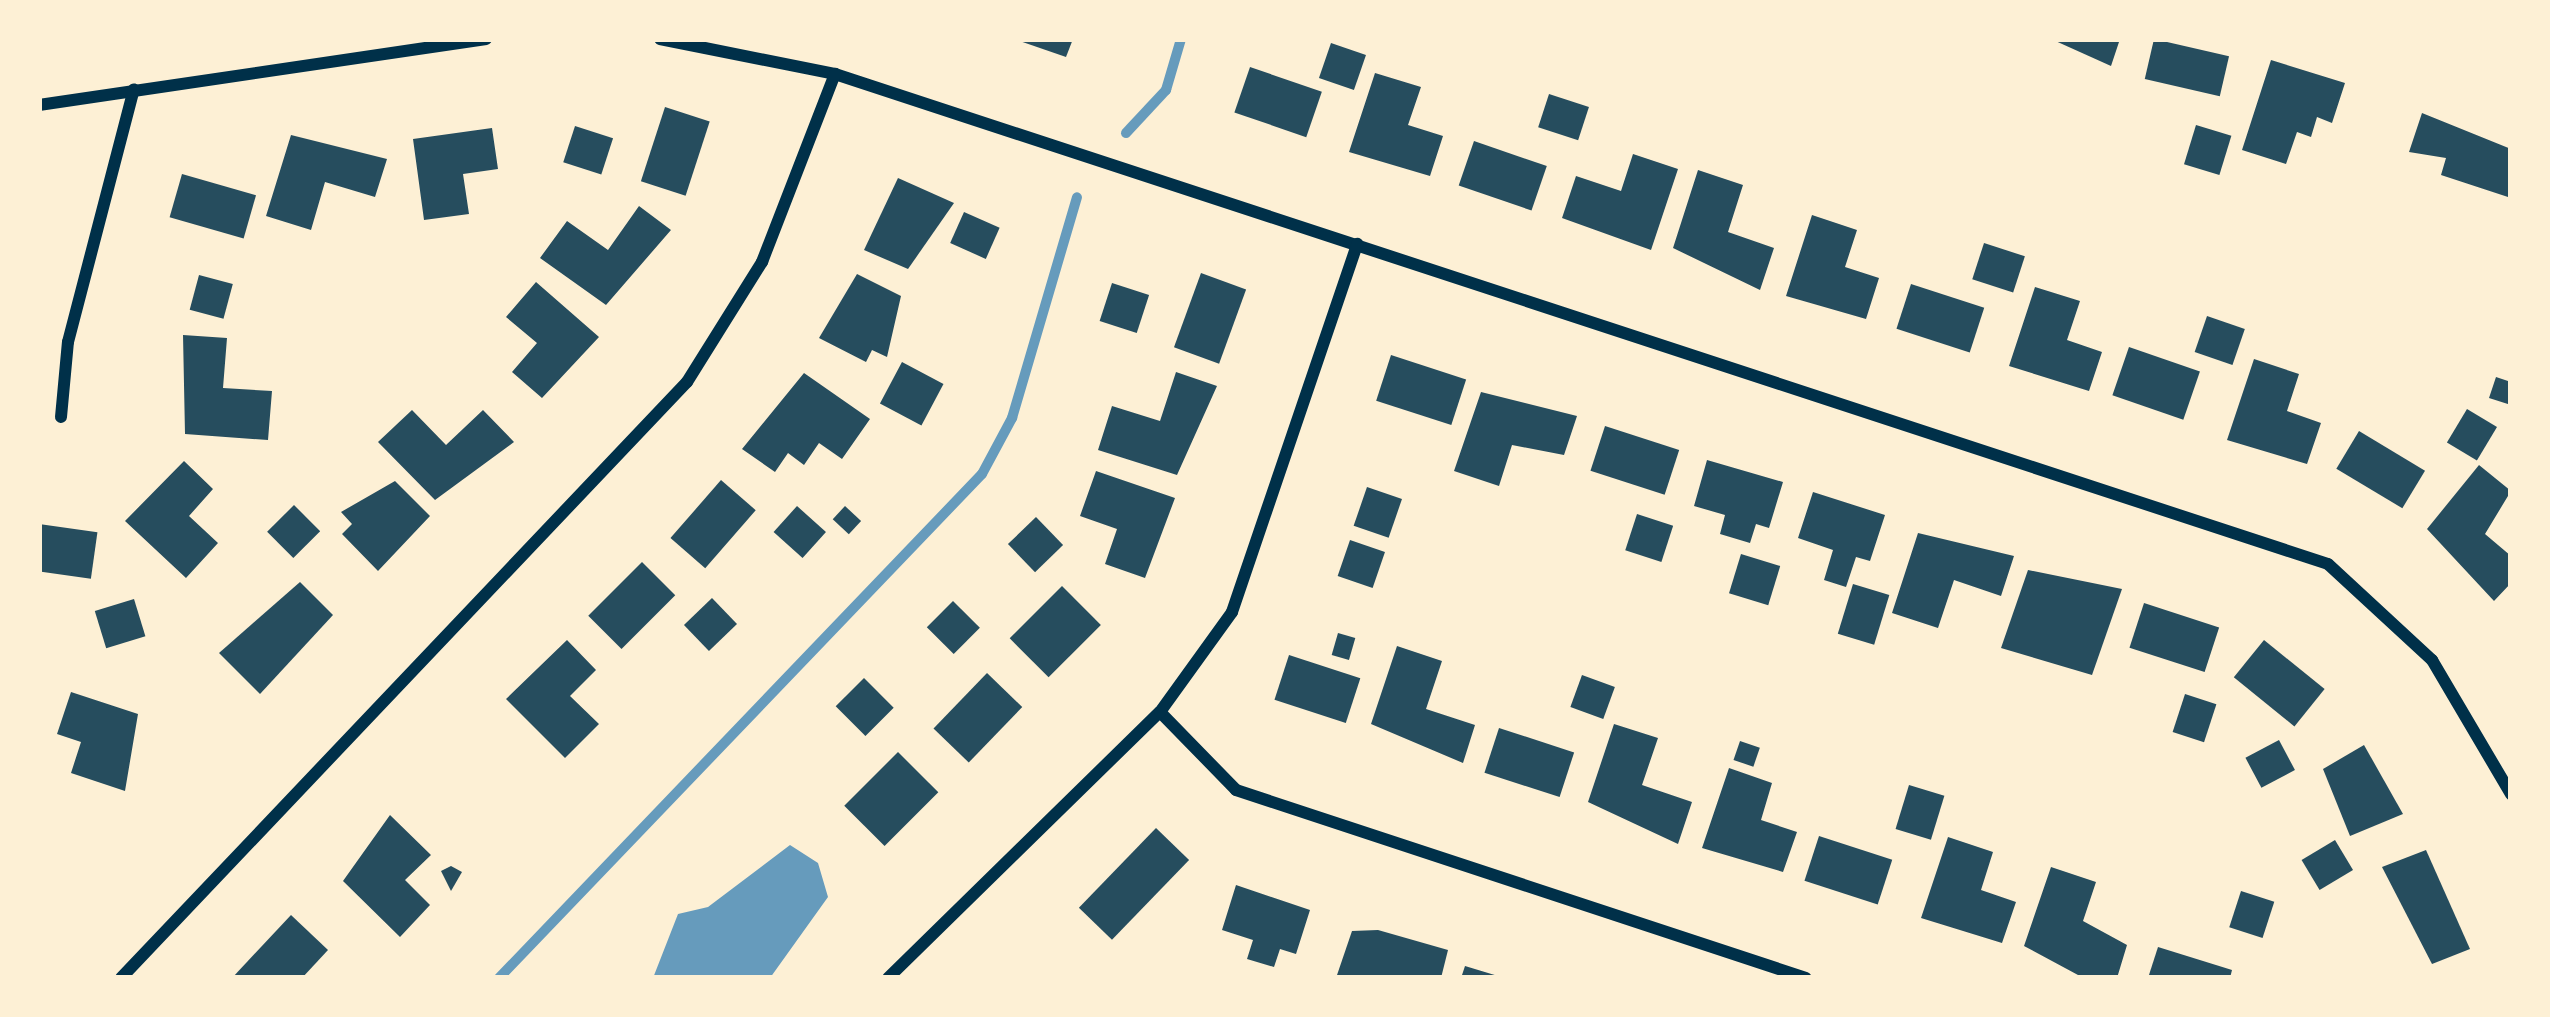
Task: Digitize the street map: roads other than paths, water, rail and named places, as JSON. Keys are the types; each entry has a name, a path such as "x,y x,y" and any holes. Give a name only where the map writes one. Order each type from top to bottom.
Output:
{"street":[{"path":"39,105 486,39"},
{"path":"660,39 835,74 2328,564 2432,660 2511,794"},
{"path":"121,978 687,382 763,262 835,74"},
{"path":"61,416 68,342 134,89"},
{"path":"888,978 1160,712 1232,612 1357,244"},
{"path":"1160,712 1236,790 1806,978"}],"water":[{"path":"790,845 818,863 828,897 770,978 653,978 678,914 708,907"}],"waterway":[{"path":"1126,133 1166,90 1181,39"},
{"path":"499,978 982,474 1012,418 1077,197"}]}
